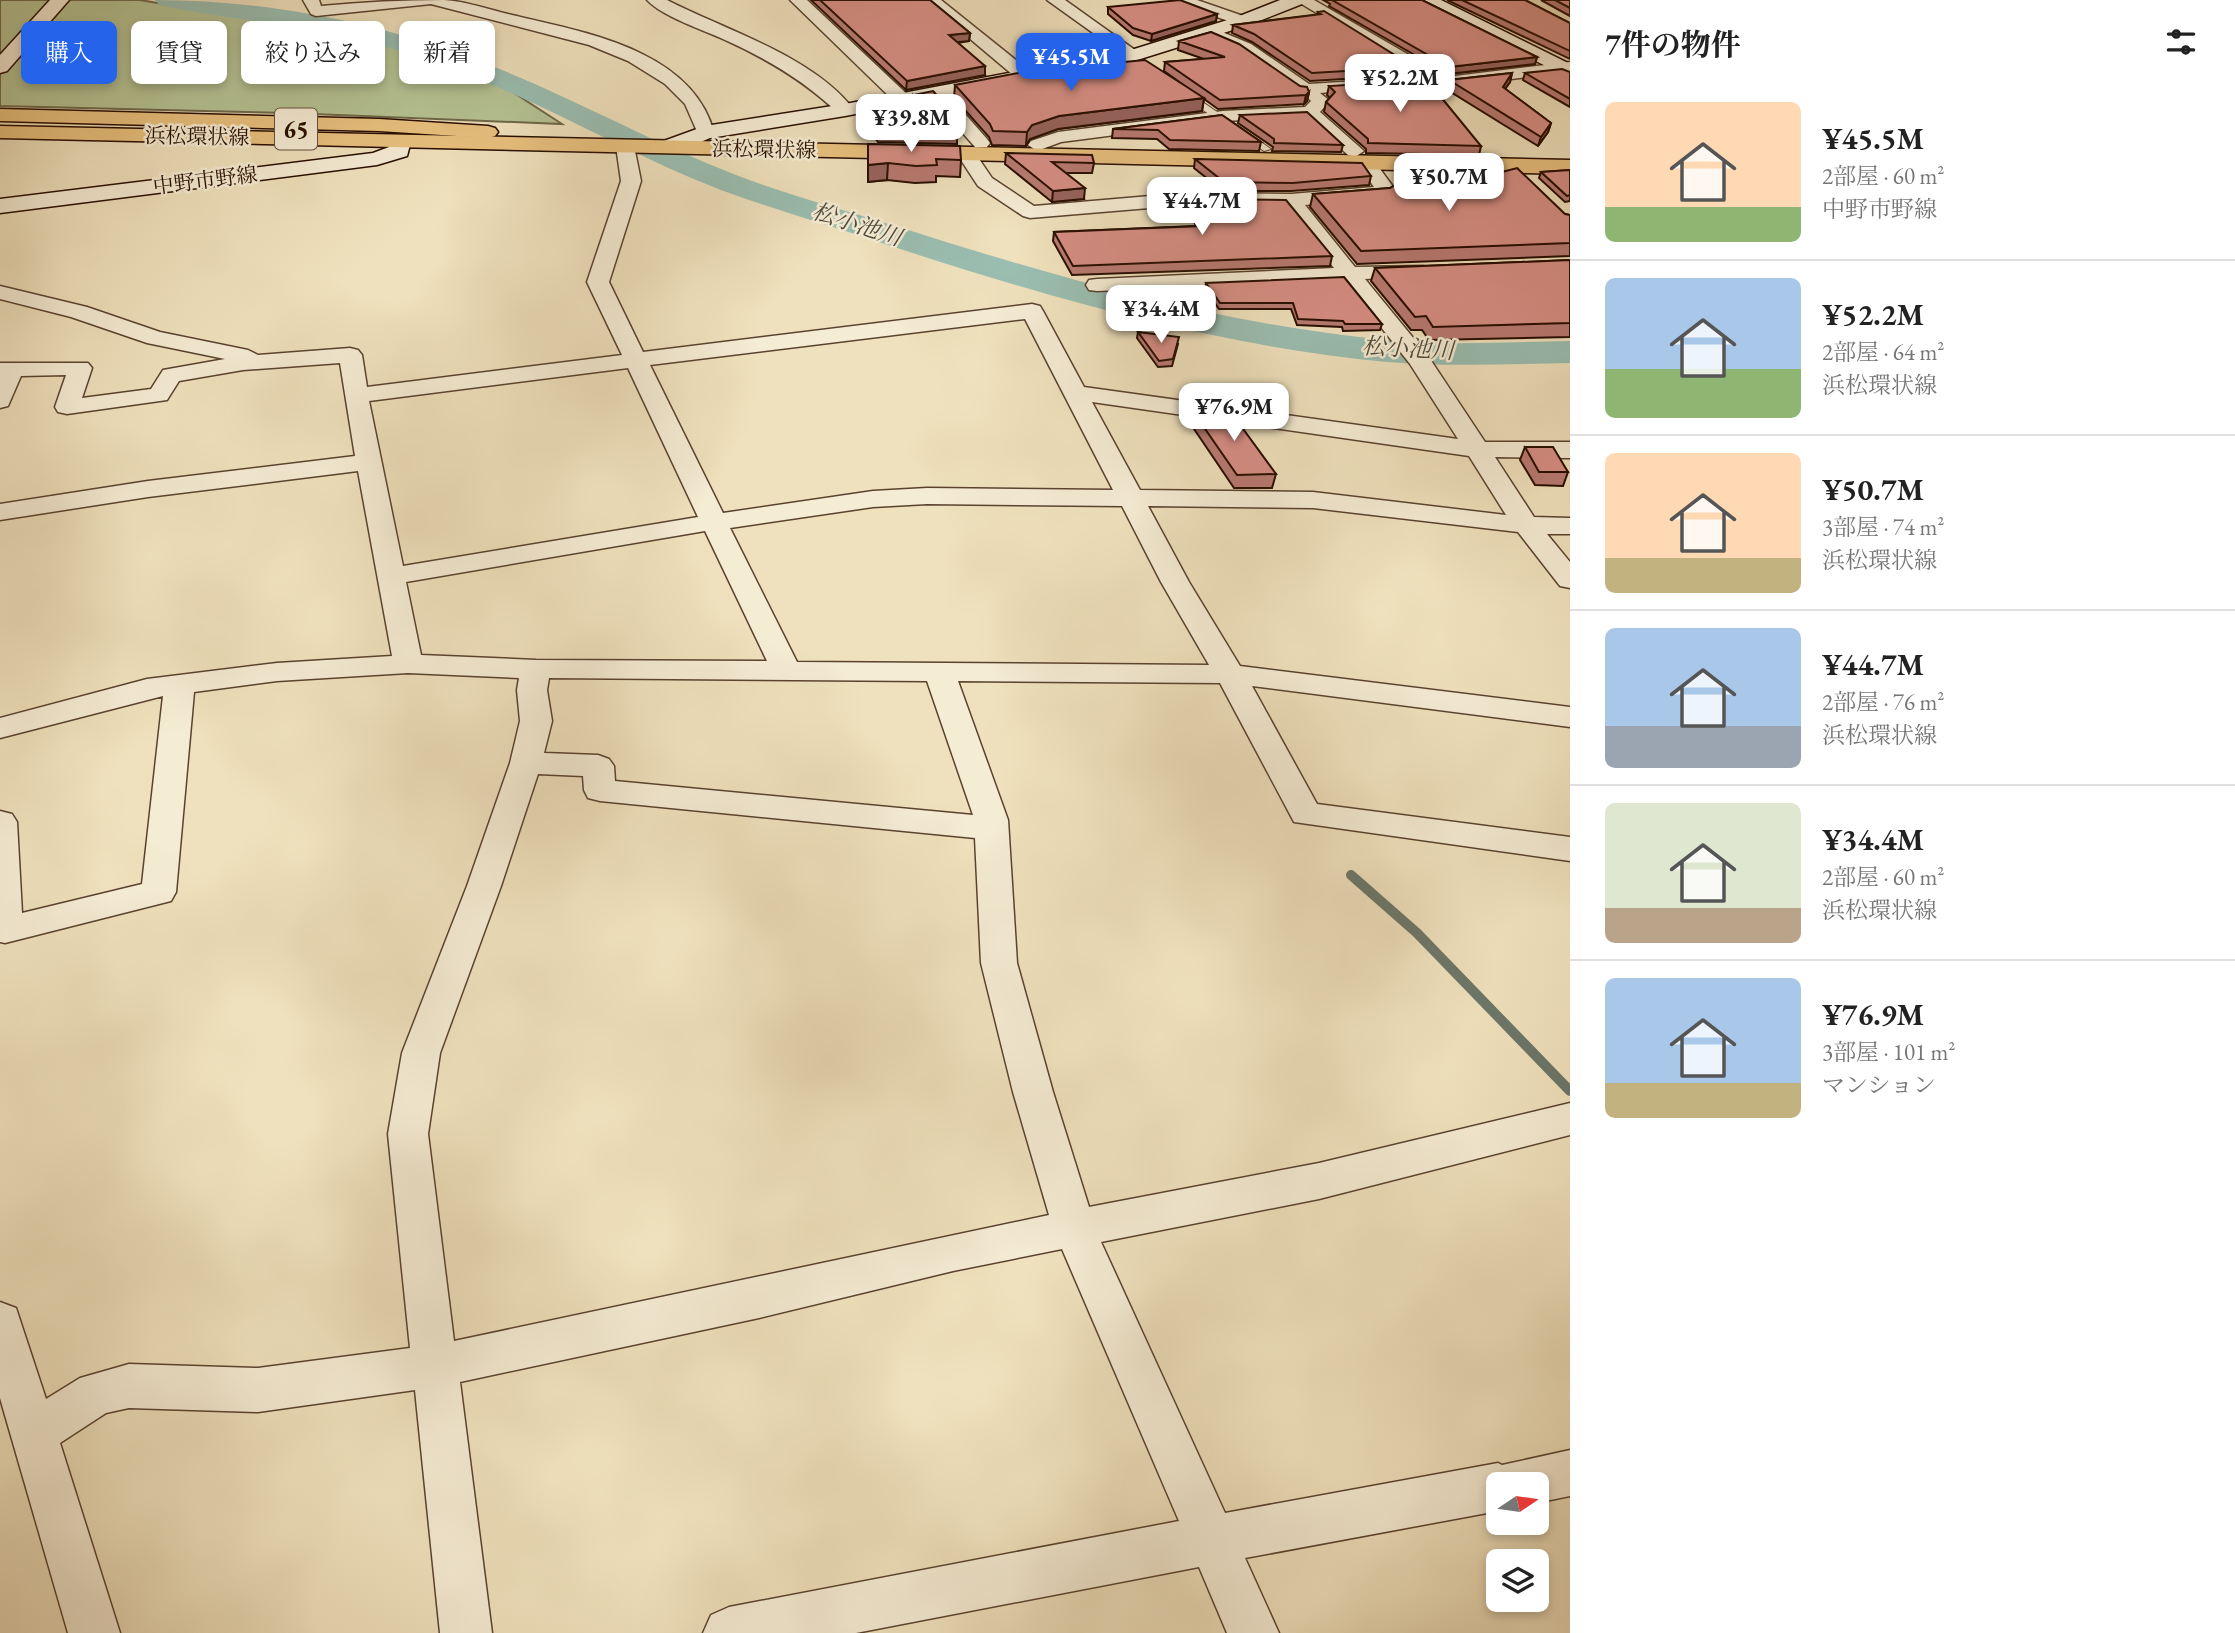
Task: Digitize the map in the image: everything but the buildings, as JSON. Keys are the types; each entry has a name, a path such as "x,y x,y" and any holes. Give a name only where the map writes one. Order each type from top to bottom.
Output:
{"main road":[{"path":"0,67 60,0"},
{"path":"669,147 697,134 1136,58 1296,0"},
{"path":"1427,0 1567,69"},
{"path":"0,115 379,125 488,132"},
{"name":"浜松環状線","path":"0,122 592,135 669,147 973,148 1037,145 1267,149 1366,164 1570,155"},
{"name":"浜松環状線","path":"0,132 633,143 697,134 1366,164 1570,167"},
{"name":"65","path":"0,140 227,136"},
{"name":"中野市野線","path":"0,205 346,163 391,155 399,151 400,141"}],"street":[{"path":"312,0 316,11 432,0 600,41 630,54 686,91 703,121 697,134"},
{"path":"655,0 683,16 719,30 798,69 827,91 845,110"},
{"path":"670,0 683,16"},
{"path":"798,0 903,100"},
{"path":"932,0 1026,77"},
{"path":"1055,0 1136,58"},
{"path":"1182,0 1242,21"},
{"path":"1303,0 1444,82"},
{"path":"1037,145 1058,137 1218,117 1310,112 1321,101 1245,47 1210,32"},
{"path":"1306,89 1418,80 1444,82 1567,69"},
{"path":"937,93 973,148 985,182 1030,212 1185,200 1292,200 1387,192 1366,164 1310,112"},
{"path":"633,143 631,181 598,282 786,669"},
{"path":"1366,164 1451,179 1519,173 1542,167"},
{"path":"1519,173 1536,189"},
{"path":"1292,200 1414,354 1525,525 1570,580"},
{"path":"1097,285 1439,269"},
{"path":"0,292 79,312 155,338 220,349 260,362"},
{"path":"356,395 634,358 1032,311 1175,582 1230,674 1306,814 1570,849"},
{"path":"0,401 6,370 80,368 67,407 159,396 171,375 260,362 350,355 408,664"},
{"path":"1076,393 1475,449 1570,450"},
{"path":"0,512 148,489 368,462"},
{"path":"391,576 714,522 873,499 927,496 1313,500 1525,525 1570,526"},
{"path":"0,728 147,688 277,672 408,664 536,669 1230,674 1570,718"},
{"path":"466,1633 408,1134 421,1052 484,886 526,763 536,721 533,690 536,669"},
{"path":"939,671 991,828 999,963 1033,1092 1075,1230 1253,1633"},
{"path":"0,822 5,930 159,892 179,684"},
{"path":"526,763 598,766 600,790 991,828"},
{"path":"34,1434 96,1393 130,1386 258,1390 434,1366 759,1298 953,1252 1319,1181 1570,1119"},
{"path":"0,1322 94,1633"},
{"path":"1549,1477 1570,1473"},
{"path":"729,1633 1004,1578 1486,1489"}],"lane":[{"path":"1175,86 1267,149"}],"green space":[{"path":"0,0 140,0 264,21 241,21 241,84 385,84 385,43 399,47 399,84 495,84 511,91 562,124 288,113 0,106"}],"waterway":[{"name":"松小池川","path":"167,0 335,28 435,53 520,87 685,165 747,189 1005,271 1131,306 1258,333 1387,351 1456,354 1570,352"},
{"path":"1351,875 1417,933 1570,1091"}]}
